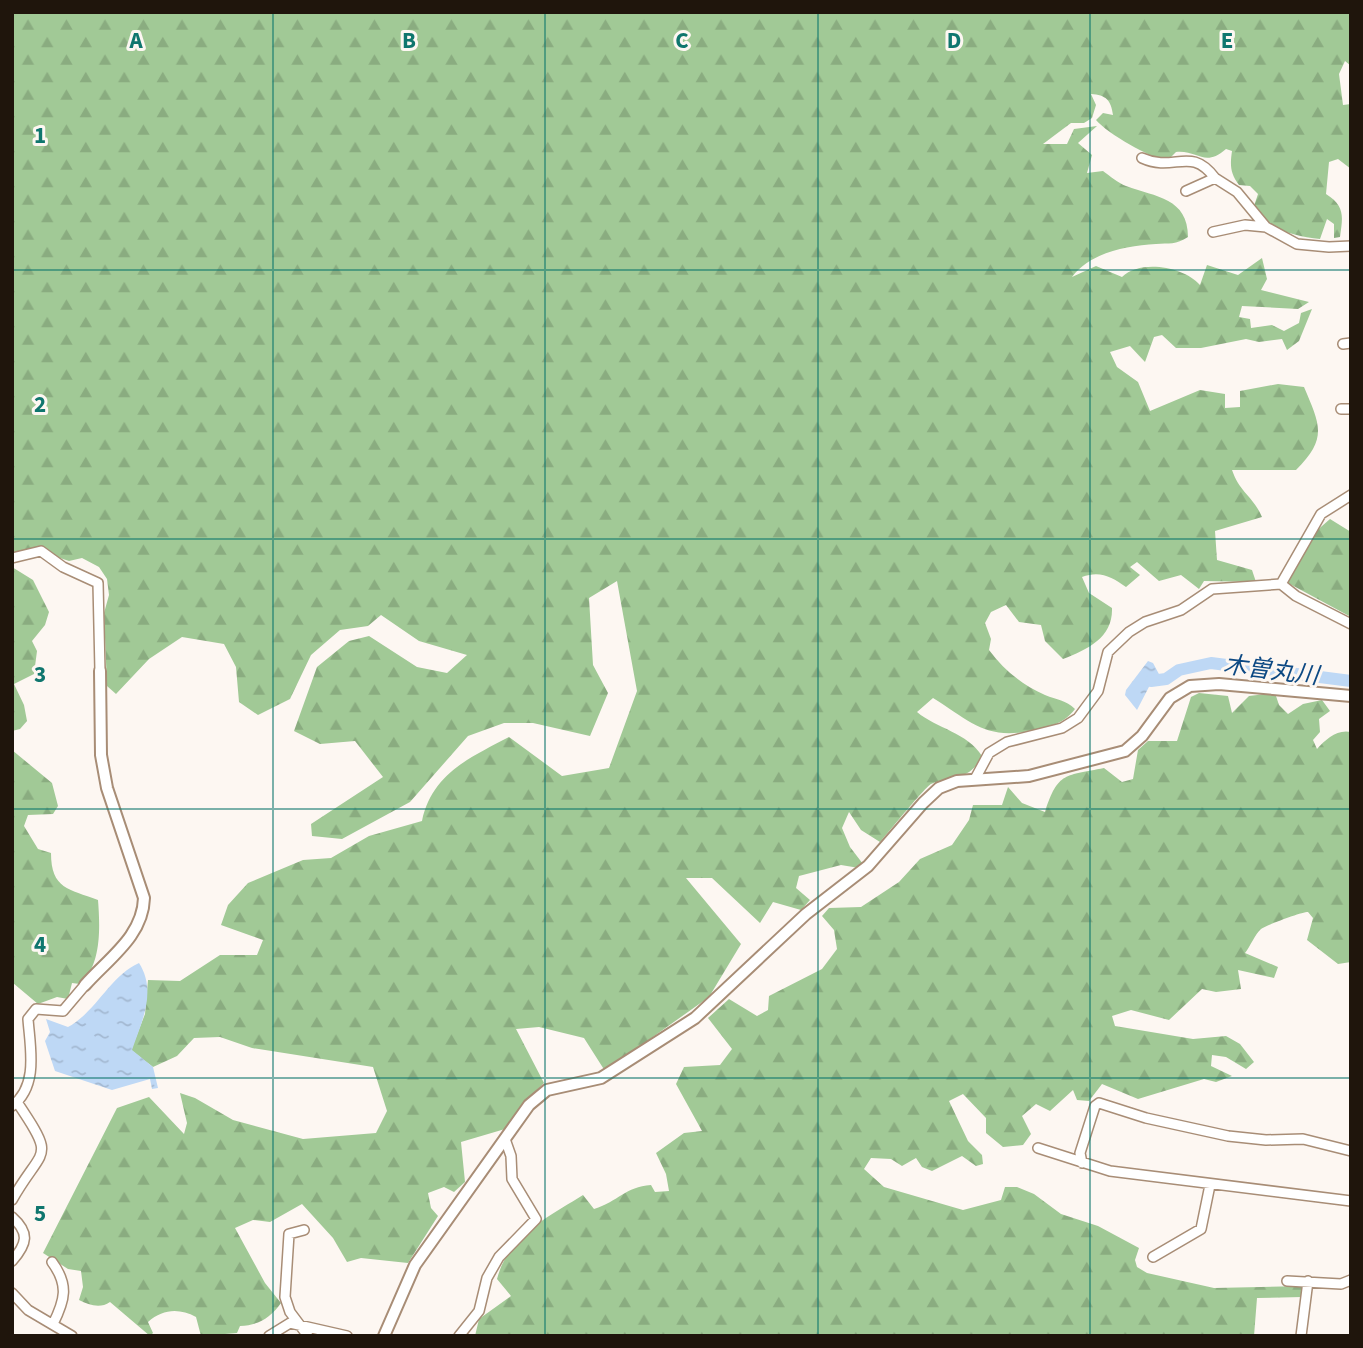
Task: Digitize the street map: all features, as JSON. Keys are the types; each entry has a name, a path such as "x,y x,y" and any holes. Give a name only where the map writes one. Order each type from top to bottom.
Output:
{"street":[{"path":"1142,158 1167,165 1186,158 1196,160 1205,165 1215,178 1237,192 1266,227 1297,244 1351,246"},
{"path":"1186,191 1215,178"},
{"path":"1213,233 1245,225 1266,227"},
{"path":"1281,584 1321,514 1351,495"},
{"path":"12,558 41,551 63,567 98,583 101,755 107,788 144,898 143,917 127,942 63,1011 36,1009 28,1019 31,1075 26,1090 15,1104 40,1137 43,1149 41,1158 12,1200"},
{"path":"975,779 989,753 1007,742 1062,728 1077,718 1098,691 1108,652 1129,632 1145,622 1181,610 1212,589 1281,584 1296,596 1351,624"},
{"path":"384,1336 415,1265 529,1105 547,1090 601,1078 695,1018 806,914 862,872 939,788 957,781 1029,776 1125,751 1142,736 1170,698 1190,686 1219,684 1351,696"},
{"path":"1082,1163 1080,1153 1095,1106 1099,1103 1146,1118 1228,1136 1266,1140 1303,1139 1351,1151"},
{"path":"459,1336 479,1311 487,1278 499,1258 536,1219 512,1179 511,1156 505,1139"},
{"path":"1038,1148 1110,1171 1351,1201"},
{"path":"1153,1257 1201,1229 1210,1185"},
{"path":"12,1217 23,1228 26,1236 24,1248 12,1261"},
{"path":"304,1230 289,1234 285,1297 298,1324 308,1336"},
{"path":"52,1262 61,1275 65,1299 53,1324"},
{"path":"1287,1282 1334,1284 1351,1280"},
{"path":"1301,1336 1308,1281"},
{"path":"12,1293 28,1310 72,1336"},
{"path":"269,1336 290,1323 347,1336"}],"green space":[{"path":"12,12 1351,12 1351,66 1345,61 1339,74 1343,105 1351,104 1351,169 1338,159 1329,162 1326,194 1340,207 1340,237 1334,238 1334,224 1327,219 1320,239 1291,234 1266,221 1254,206 1258,194 1250,186 1239,185 1232,173 1232,151 1226,149 1207,158 1176,152 1167,161 1129,144 1096,120 1103,113 1113,115 1107,99 1100,96 1091,94 1096,105 1092,118 1084,123 1071,123 1043,144 1067,144 1074,129 1097,126 1078,143 1092,155 1087,173 1103,171 1123,185 1168,201 1183,214 1187,224 1188,237 1184,240 1133,246 1110,252 1089,262 1072,277 1096,266 1122,277 1130,271 1151,267 1184,274 1200,285 1207,265 1238,275 1262,258 1267,279 1261,290 1309,302 1298,309 1242,306 1239,317 1250,319 1251,328 1272,325 1284,331 1299,323 1301,313 1312,309 1299,341 1287,350 1282,339 1259,342 1246,339 1201,348 1176,348 1162,335 1154,337 1145,362 1130,346 1110,352 1117,367 1138,382 1150,411 1200,390 1225,394 1225,408 1240,407 1240,391 1278,384 1304,387 1317,422 1317,440 1296,470 1232,470 1262,517 1215,531 1217,560 1252,570 1256,582 1204,581 1199,589 1181,575 1159,581 1137,562 1130,567 1140,575 1126,587 1106,576 1094,574 1082,577 1089,593 1112,608 1111,618 1098,641 1063,659 1045,641 1041,625 1019,622 1006,605 991,612 985,623 991,639 989,650 995,657 1029,687 1075,709 1063,721 1038,729 1006,733 982,728 933,698 917,712 969,742 982,756 972,770 931,784 880,842 861,830 849,812 842,828 850,847 863,864 859,868 841,865 799,876 796,888 810,900 801,910 773,902 760,923 712,878 686,878 741,944 709,997 605,1071 584,1038 539,1027 516,1029 544,1083 524,1102 505,1129 461,1142 465,1182 454,1192 444,1187 428,1193 431,1208 438,1216 408,1263 361,1258 347,1262 333,1238 302,1204 270,1222 253,1220 235,1228 265,1283 281,1303 273,1313 264,1320 240,1326 237,1333 201,1336 196,1317 177,1311 165,1312 148,1322 153,1333 150,1336 110,1302 98,1306 79,1300 83,1287 81,1271 68,1269 43,1253 117,1108 149,1097 184,1134 187,1123 180,1093 195,1098 233,1120 303,1139 376,1133 387,1111 373,1067 252,1048 220,1037 194,1038 177,1056 153,1067 131,1050 145,1014 148,980 180,981 220,955 257,955 263,940 221,925 228,905 248,883 303,860 331,858 369,836 422,821 434,791 443,779 467,760 509,737 562,776 609,768 637,691 617,581 589,598 593,665 608,693 590,736 533,723 504,723 468,736 410,802 342,839 312,836 311,824 383,777 355,741 320,744 294,731 317,667 349,641 369,636 417,667 447,673 467,655 419,641 381,615 368,626 340,630 311,655 290,699 258,715 239,702 236,667 224,644 182,637 149,659 116,694 107,686 104,613 109,595 107,579 99,567 82,558 69,561 51,555 12,555"},
{"path":"1330,519 1351,532 1351,617 1288,583 1314,533"},
{"path":"12,567 33,580 49,612 45,625 32,641 37,651 34,674 14,684 24,705 27,721 20,729 12,731"},
{"path":"1199,693 1228,696 1232,713 1249,696 1275,693 1279,705 1288,714 1303,704 1322,700 1330,711 1319,719 1320,732 1313,740 1317,749 1336,733 1351,732 1351,962 1338,964 1307,940 1313,918 1308,912 1270,925 1259,931 1245,953 1278,967 1274,978 1238,970 1241,989 1216,992 1202,989 1169,1020 1131,1010 1112,1016 1115,1026 1193,1039 1226,1036 1240,1044 1254,1062 1246,1069 1226,1057 1212,1055 1211,1066 1232,1076 1216,1082 1204,1079 1138,1099 1102,1084 1089,1101 1077,1100 1073,1090 1050,1111 1036,1104 1022,1116 1031,1134 1023,1145 1003,1147 986,1133 986,1118 963,1094 949,1101 968,1141 982,1155 983,1164 976,1166 962,1156 932,1171 922,1167 916,1158 902,1166 891,1159 871,1158 864,1169 884,1187 963,1210 1001,1200 1005,1187 1017,1187 1034,1194 1061,1214 1098,1226 1139,1248 1135,1260 1137,1267 1147,1273 1214,1288 1304,1286 1302,1297 1257,1298 1254,1336 475,1336 479,1319 511,1296 497,1279 502,1264 520,1239 543,1220 583,1195 594,1209 642,1186 651,1185 655,1192 669,1191 666,1174 656,1153 684,1133 702,1131 676,1084 684,1067 720,1065 732,1049 708,1018 729,999 757,1016 768,1010 769,996 822,969 837,949 834,930 822,916 829,908 861,907 899,882 920,859 952,845 969,820 973,805 1002,805 1008,787 1022,803 1045,812 1059,782 1072,775 1104,768 1122,782 1133,779 1138,750 1148,741 1177,741 1191,697"},
{"path":"12,750 52,783 58,806 53,814 28,815 24,826 38,849 51,853 54,874 58,881 70,890 98,900 98,945 87,976 80,984 72,983 68,999 57,997 38,1004 13,983"}],"water":[{"path":"1148,661 1153,663 1160,676 1152,681 1137,710 1125,695 1126,690"},
{"path":"139,963 147,984 147,995 132,1050 153,1067 158,1088 152,1089 150,1079 112,1090 55,1071 45,1041 50,1032 46,1019 68,1027 87,1013 120,976"}],"waterway":[{"name":"木曽丸川","path":"1151,681 1166,679 1179,670 1211,663 1351,681"}]}
